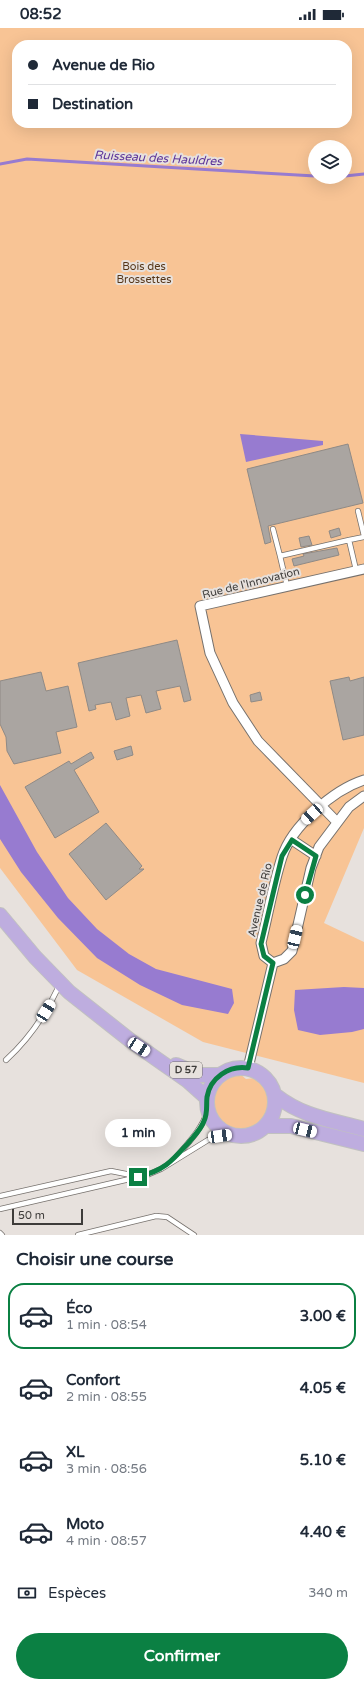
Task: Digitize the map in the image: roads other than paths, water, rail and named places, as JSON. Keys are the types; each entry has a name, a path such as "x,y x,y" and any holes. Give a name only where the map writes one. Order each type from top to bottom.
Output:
{"main road":[{"name":"D 57","path":"0,915 6,924 60,984 94,1014 188,1081 208,1104"},
{"name":"D 57","path":"154,1056 190,1072 220,1075"},
{"path":"242,1067 248,1068 264,1075 271,1084 275,1095 275,1107 272,1117 265,1126 255,1133 244,1136 232,1134 221,1129 213,1121 208,1104 211,1085 220,1075 230,1069 242,1067"},
{"path":"275,1095 291,1107 309,1115 364,1129"},
{"path":"265,1126 291,1126 364,1144"}],"street":[{"name":"Rue de l'Innovation","path":"321,806 258,741 233,703 210,653 200,606 360,569"},
{"name":"Avenue de Rio","path":"273,963 264,956 261,944 282,856 303,822 336,793 354,783 364,780"},
{"path":"248,1068 273,963 284,959 292,951 311,868 319,847 349,807 364,796"},
{"path":"321,806 337,822"},
{"path":"292,840 316,856"}],"lane":[{"path":"280,556 364,536 358,511"},
{"path":"273,528 287,586"},
{"path":"349,540 360,569"},
{"path":"6,1060 32,1033 60,984"},
{"path":"172,1162 204,1122 208,1104"},
{"path":"0,1209 138,1177 161,1169 208,1140 217,1136 232,1134"},
{"path":"0,1196 111,1171 138,1177"},
{"path":"78,1235 156,1216 167,1216 194,1235"}],"waterway":[{"name":"Ruisseau des Hauldres","path":"0,164 27,159 308,176"},
{"name":"Ruisseau des Hauldres","path":"352,175 364,174"}],"park label":[{"name":"Bois des Brossettes","path":"144,272"}]}
